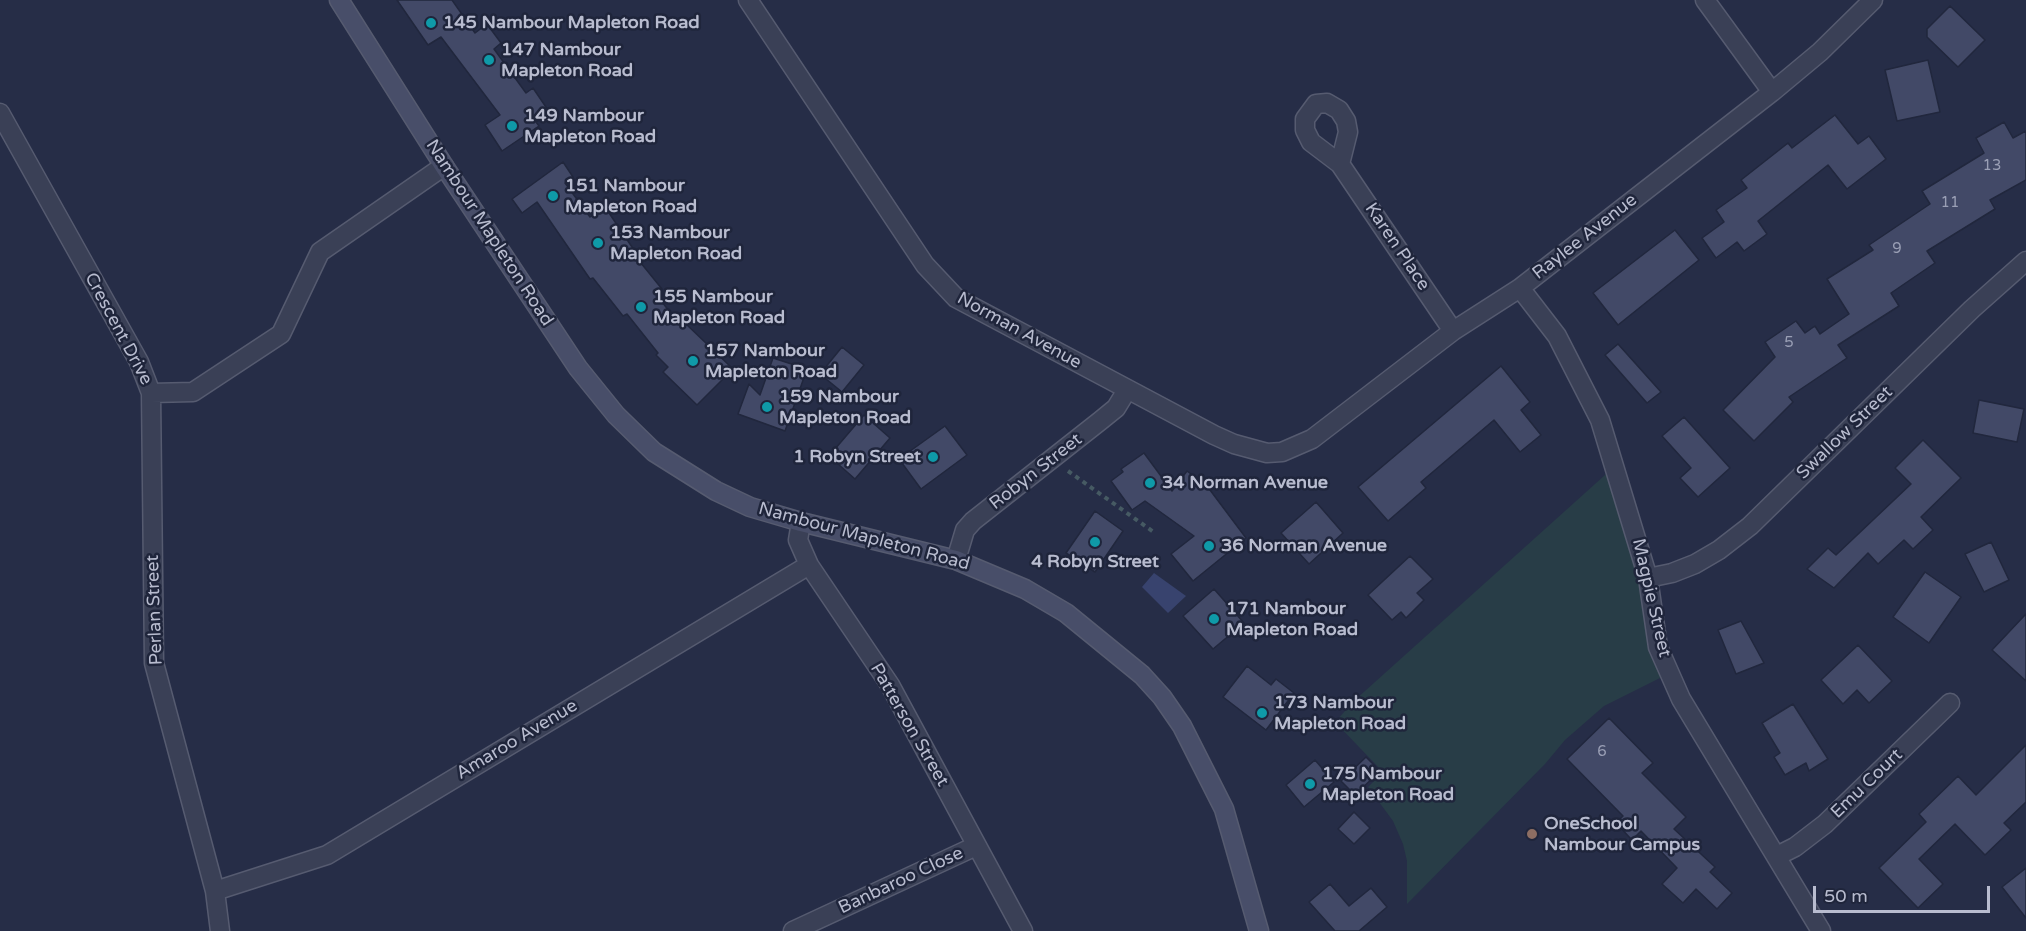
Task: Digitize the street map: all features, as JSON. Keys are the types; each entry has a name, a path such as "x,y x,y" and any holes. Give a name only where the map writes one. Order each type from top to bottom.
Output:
{"main road":[{"name":"Nambour Mapleton Road","path":"339,0 444,166 578,368 632,432 654,452 716,491 750,507 801,522 956,560 1046,599 1116,652 1162,697 1200,760 1224,809 1259,931"}],"street":[{"name":"Norman Avenue","path":"748,0 925,265 941,285 956,298 1127,390 1234,444 1267,453 1281,452"},
{"path":"1705,0 1772,92"},
{"name":"Raylee Avenue","path":"1281,452 1312,439 1453,331 1520,288 1772,92 1820,52 1873,0"},
{"name":"Crescent Drive","path":"0,113 139,362 151,393 193,392 281,334 320,252 444,166"},
{"name":"Karen Place","path":"1340,164 1453,331"},
{"name":"Swallow Street","path":"1648,578 1672,573 1695,564 1719,550 1750,526 1972,309 2026,261"},
{"name":"Magpie Street","path":"1520,288 1557,336 1600,420 1648,578 1658,647 1681,699 1821,931"},
{"name":"Robyn Street","path":"956,560 965,530 1116,408 1127,390"},
{"name":"Perlan Street","path":"151,393 154,663 215,891 220,931"},
{"name":"Patterson Street","path":"801,522 798,540 809,565 890,685 1023,931"},
{"name":"Amaroo Avenue","path":"215,891 327,855 809,565"},
{"name":"Emu Court","path":"1777,856 1795,847 1825,824 1950,703"},
{"name":"Banbaroo Close","path":"794,931 976,846"}],"path":[{"path":"1052,459 1155,533"}],"shaded area":[{"path":"1615,466 1670,673 1604,706 1565,740 1545,764 1407,904 1407,861 1403,844 1393,821 1368,787 1383,772 1335,722 1355,700"}],"water":[{"path":"1154,573 1186,596 1168,613 1142,587"}],"building":[{"path":"397,0 452,0 475,33 487,24 501,43 494,49 526,93 533,88 550,113 536,122 539,126 502,151 485,125 500,115 441,37 428,45"},
{"path":"1950,6 1985,40 1958,67 1927,37 1927,29"},
{"path":"1928,60 1940,112 1897,121 1885,70"},
{"path":"1835,115 1858,144 1869,136 1886,159 1847,189 1828,165 1758,221 1767,234 1744,251 1737,242 1716,258 1702,238 1724,222 1716,210 1747,188 1741,180 1788,143 1792,148"},
{"path":"2004,122 2013,138 2026,131 2026,180 1990,200 1995,209 1927,251 1935,263 1891,293 1899,306 1838,345 1847,358 1789,397 1793,402 1754,441 1723,410 1775,357 1765,342 1796,321 1805,333 1815,326 1820,334 1849,314 1827,279 1873,250 1869,245 1930,204 1922,191 1984,153 1976,138"},
{"path":"563,162 573,177 565,183 590,217 605,207 634,250 632,252 662,289 656,294 682,328 686,324 733,369 697,405 663,372 668,367 656,355 658,353 627,314 623,316 593,278 590,279 537,202 522,213 512,199"},
{"path":"1675,230 1699,260 1618,325 1593,293"},
{"path":"1618,344 1661,392 1647,403 1605,355"},
{"path":"842,347 864,365 842,392 820,374"},
{"path":"773,358 807,369 785,431 738,414 749,384 760,395"},
{"path":"1501,366 1530,402 1521,410 1541,435 1520,452 1494,420 1421,482 1426,488 1388,521 1358,487"},
{"path":"1979,400 2024,409 2017,442 1973,433"},
{"path":"864,415 890,438 855,479 829,456"},
{"path":"1684,417 1730,468 1698,497 1680,478 1691,468 1662,436"},
{"name":"1 Robyn Street","path":"945,426 967,455 921,489 899,459"},
{"path":"1923,440 1961,478 1921,517 1933,530 1913,549 1904,540 1878,564 1868,553 1834,588 1807,569 1828,548 1836,555 1911,484 1895,468"},
{"path":"1144,453 1172,491 1187,471 1207,486 1246,538 1193,581 1171,554 1194,536 1145,501 1132,510 1111,481 1123,472 1121,469"},
{"path":"1316,502 1343,533 1309,564 1281,533"},
{"name":"4 Robyn Street","path":"1095,511 1123,531 1095,572 1066,553"},
{"path":"1991,542 2009,580 1984,592 1965,554"},
{"path":"1410,556 1433,579 1417,593 1424,600 1406,618 1401,612 1392,620 1368,595"},
{"path":"1925,572 1961,597 1929,643 1893,617"},
{"name":"171 Nambour Mapleton Road","path":"1214,589 1244,623 1213,649 1183,616"},
{"path":"2026,614 2026,681 1992,650"},
{"path":"1741,621 1764,663 1736,674 1718,630"},
{"path":"1858,645 1892,681 1869,703 1857,690 1843,704 1821,680"},
{"name":"173 Nambour Mapleton Road","path":"1247,666 1271,685 1276,679 1294,693 1266,730 1223,697"},
{"path":"1793,704 1828,759 1809,771 1806,763 1785,775 1774,757 1780,753 1762,723"},
{"path":"1609,718 1653,763 1642,773 1686,817 1674,829 1715,867 1710,872 1732,893 1717,909 1696,889 1683,903 1662,884 1677,868 1641,831 1632,840 1616,823 1623,816 1567,759"},
{"path":"2026,745 2026,802 2004,823 2011,830 1985,855 1955,824 1919,859 1943,884 1918,908 1879,868 1926,822 1919,814 1958,776 1976,795"},
{"path":"1366,757 1380,771 1355,795 1341,781"},
{"name":"175 Nambour Mapleton Road","path":"1315,760 1334,782 1304,807 1286,785"},
{"path":"1354,812 1370,828 1354,844 1338,829"},
{"path":"2026,868 2026,918 2002,887"},
{"path":"1330,884 1349,906 1371,888 1387,907 1359,931 1335,931 1309,902"}],"place":[{"name":"145 Nambour Mapleton Road","path":"431,23"},
{"name":"147 Nambour Mapleton Road","path":"489,60"},
{"name":"149 Nambour Mapleton Road","path":"512,126"},
{"name":"151 Nambour Mapleton Road","path":"553,196"},
{"name":"153 Nambour Mapleton Road","path":"598,243"},
{"name":"155 Nambour Mapleton Road","path":"641,307"},
{"name":"157 Nambour Mapleton Road","path":"693,361"},
{"name":"159 Nambour Mapleton Road","path":"767,407"},
{"name":"1 Robyn Street","path":"933,457"},
{"name":"34 Norman Avenue","path":"1150,483"},
{"name":"4 Robyn Street","path":"1095,542"},
{"name":"36 Norman Avenue","path":"1209,546"},
{"name":"171 Nambour Mapleton Road","path":"1214,619"},
{"name":"173 Nambour Mapleton Road","path":"1262,713"},
{"name":"175 Nambour Mapleton Road","path":"1310,784"},
{"name":"OneSchool Nambour Campus","path":"1532,834"}]}
